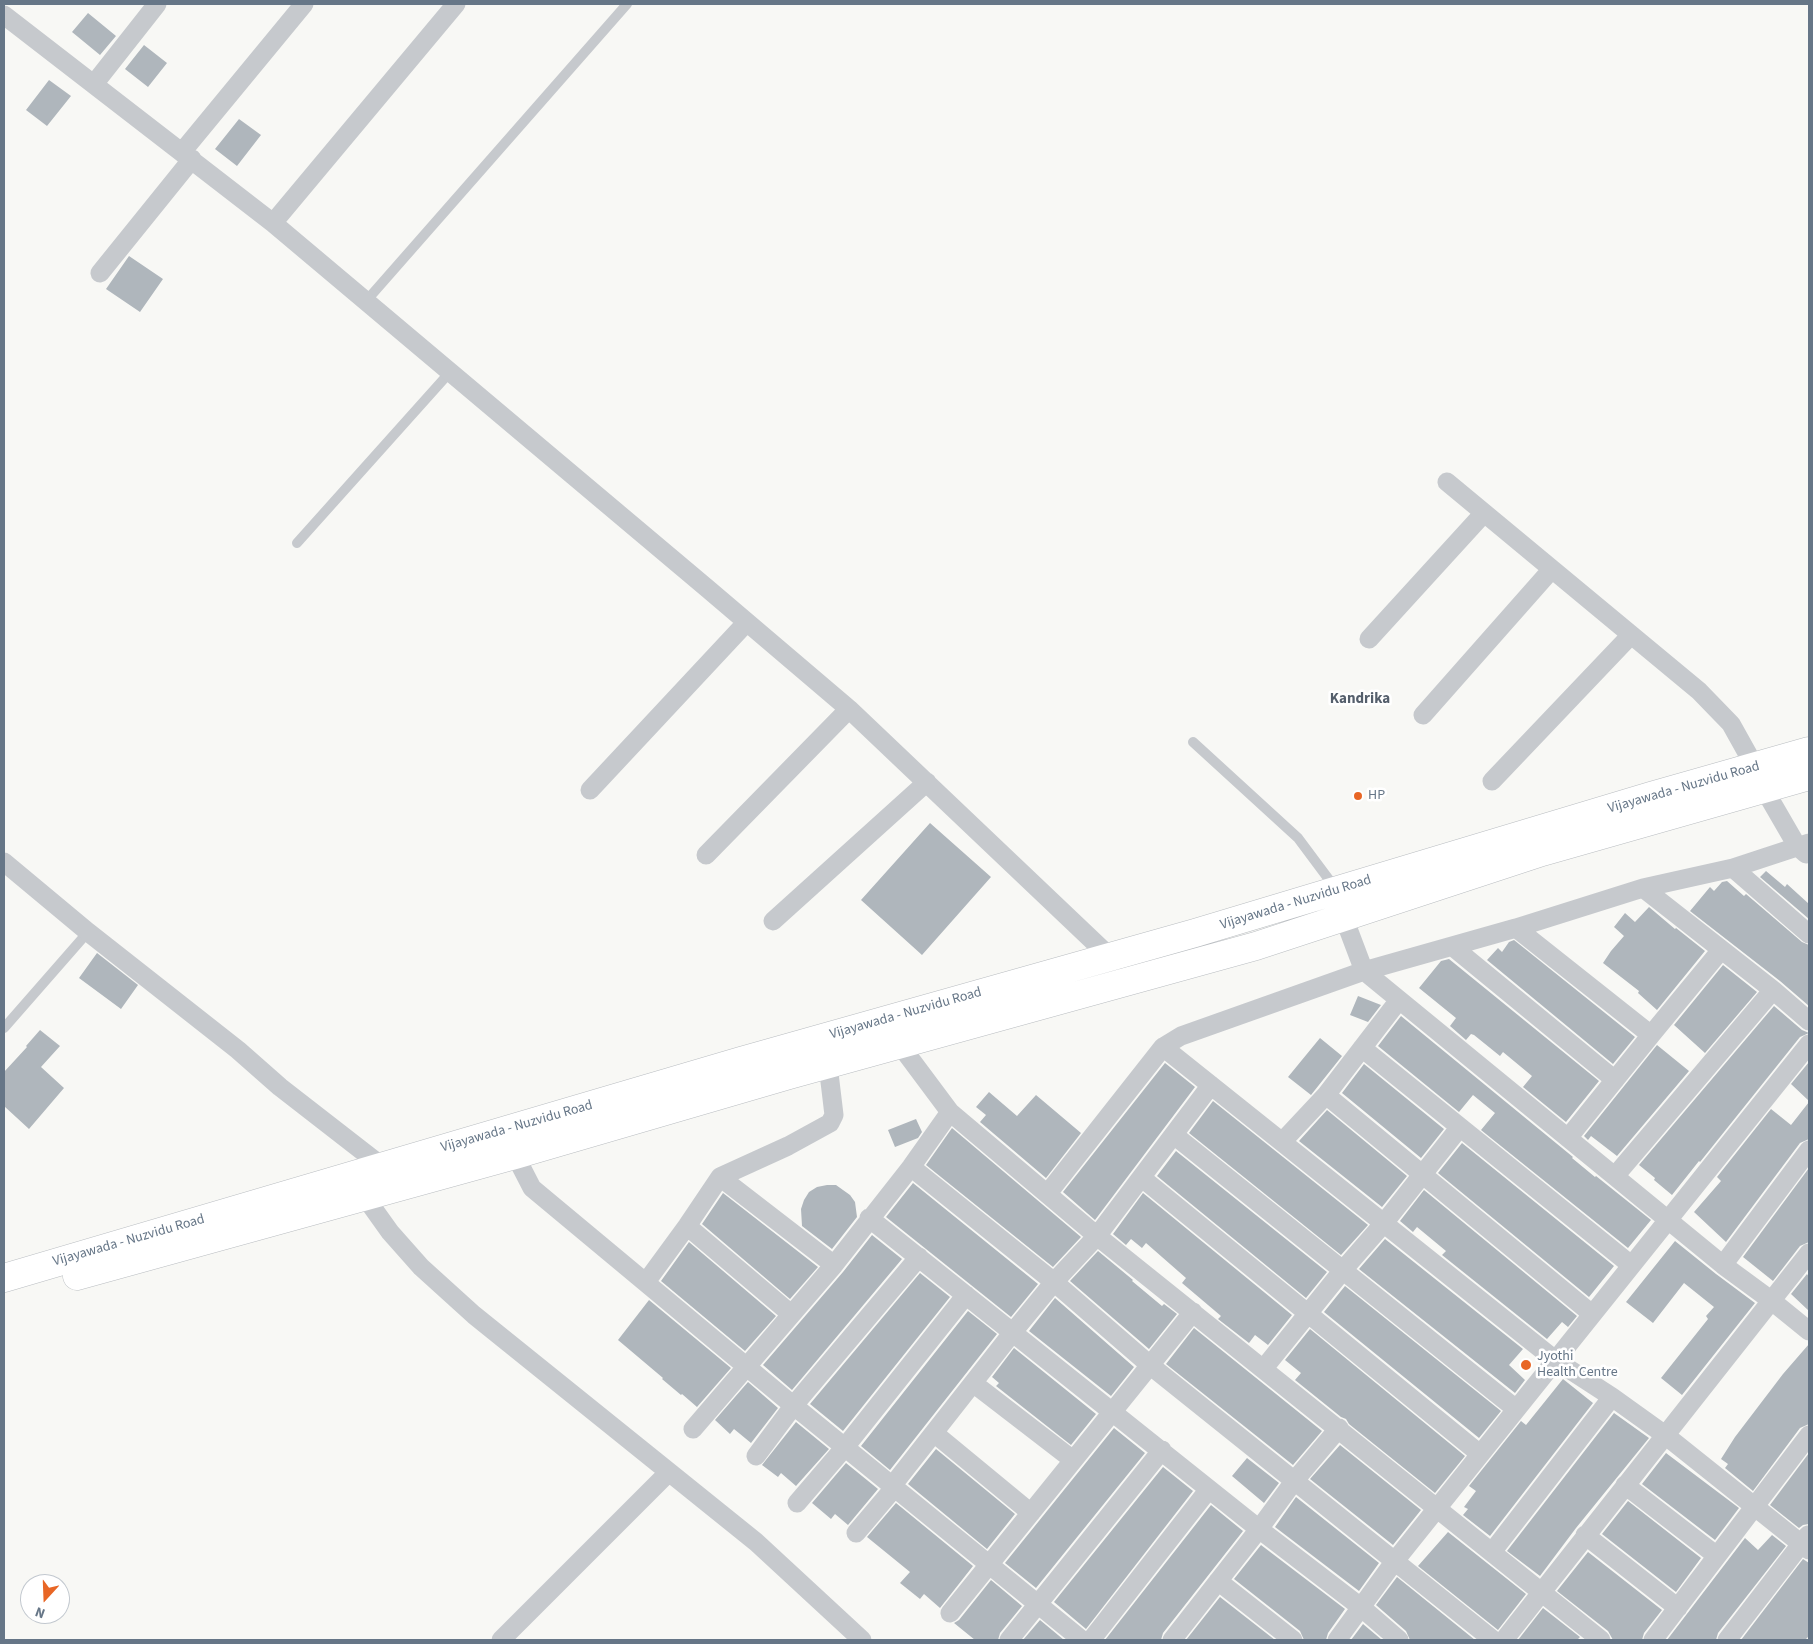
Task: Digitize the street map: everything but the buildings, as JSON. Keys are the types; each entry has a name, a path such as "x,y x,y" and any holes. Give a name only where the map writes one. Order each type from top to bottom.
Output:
{"main road":[{"name":"Vijayawada - Nuzvidu Road","path":"4,1278 742,1061 1110,957 1651,796 1764,788 1809,752"},
{"name":"Vijayawada - Nuzvidu Road","path":"4,1296 515,1155 906,1054 1256,946 1346,924 1542,852 1809,776"}],"street":[{"path":"94,84 157,4"},
{"path":"100,272 304,4"},
{"path":"273,222 456,4"},
{"path":"10,12 94,84 273,222 367,300 849,709 1110,957"},
{"path":"1048,1193 1163,1047 1181,1036 1361,964 1453,947 1642,888 1733,868 1801,845 1764,788 1731,724 1699,691 1447,482"},
{"path":"1369,639 1484,512"},
{"path":"1423,715 1552,569"},
{"path":"590,790 746,623"},
{"path":"1492,781 1631,635"},
{"path":"706,855 849,709"},
{"path":"773,921 927,782"},
{"path":"4,862 88,932 383,1167"},
{"path":"1733,868 1809,934"},
{"path":"1642,888 1773,990 1809,1021"},
{"path":"1346,924 1361,964 1400,1000 1668,1220 1809,1330"},
{"path":"1516,928 1651,1035"},
{"path":"1453,947 1615,1080"},
{"path":"1568,1138 1721,950"},
{"path":"1615,1176 1773,990"},
{"path":"1282,1142 1326,1095 1400,1000"},
{"path":"1337,1640 1394,1562 1809,1044"},
{"path":"1163,1047 1555,1360 1612,1397 1665,1435 1755,1507 1807,1542 1727,1640"},
{"path":"1362,1048 1631,1265"},
{"path":"906,1054 950,1112 1097,1236 1339,1428 1601,1640"},
{"path":"646,1282 720,1177 822,1129 830,1123 834,1115 829,1073"},
{"path":"856,1533 890,1494 892,1486 1013,1332 1054,1282 1097,1236 1211,1085"},
{"path":"1326,1095 1592,1314"},
{"path":"693,1429 834,1265 869,1218 911,1167 950,1112"},
{"path":"1264,1368 1342,1270 1384,1223 1460,1127"},
{"path":"1174,1135 1516,1409"},
{"path":"1724,1265 1809,1150"},
{"path":"515,1155 532,1188 747,1367 1082,1640"},
{"path":"911,1167 1054,1282 1151,1366 1493,1640"},
{"path":"720,1177 834,1265"},
{"path":"1142,1178 1480,1454"},
{"path":"365,1197 390,1232 421,1267 474,1315 756,1542 862,1640"},
{"path":"869,1218 1259,1529 1362,1608 1399,1640"},
{"path":"687,1226 791,1314"},
{"path":"1504,1640 1809,1253"},
{"path":"756,1456 794,1405 919,1257"},
{"path":"797,1503 845,1447 966,1295"},
{"path":"950,1613 1193,1312"},
{"path":"973,1383 1073,1460"},
{"path":"1492,1552 1612,1397"},
{"path":"1180,1637 1218,1581 1295,1480 1339,1428"},
{"path":"934,1433 1031,1513"},
{"path":"1653,1640 1809,1435"},
{"path":"1009,1640 1162,1450"},
{"path":"501,1640 670,1472"},
{"path":"1625,1485 1717,1556"},
{"path":"1091,1640 1209,1489"},
{"path":"1585,1536 1678,1608"},
{"path":"1218,1581 1293,1640"}],"lane":[{"path":"367,300 627,4"},
{"path":"297,543 451,371"},
{"path":"1193,742 1298,838 1337,890"},
{"path":"4,1028 88,932"}],"place":[{"name":"HP","path":"1358,796"},
{"name":"Jyothi Health Centre","path":"1526,1365"}],"district":[{"name":"Kandrika","path":"1360,700"}]}
